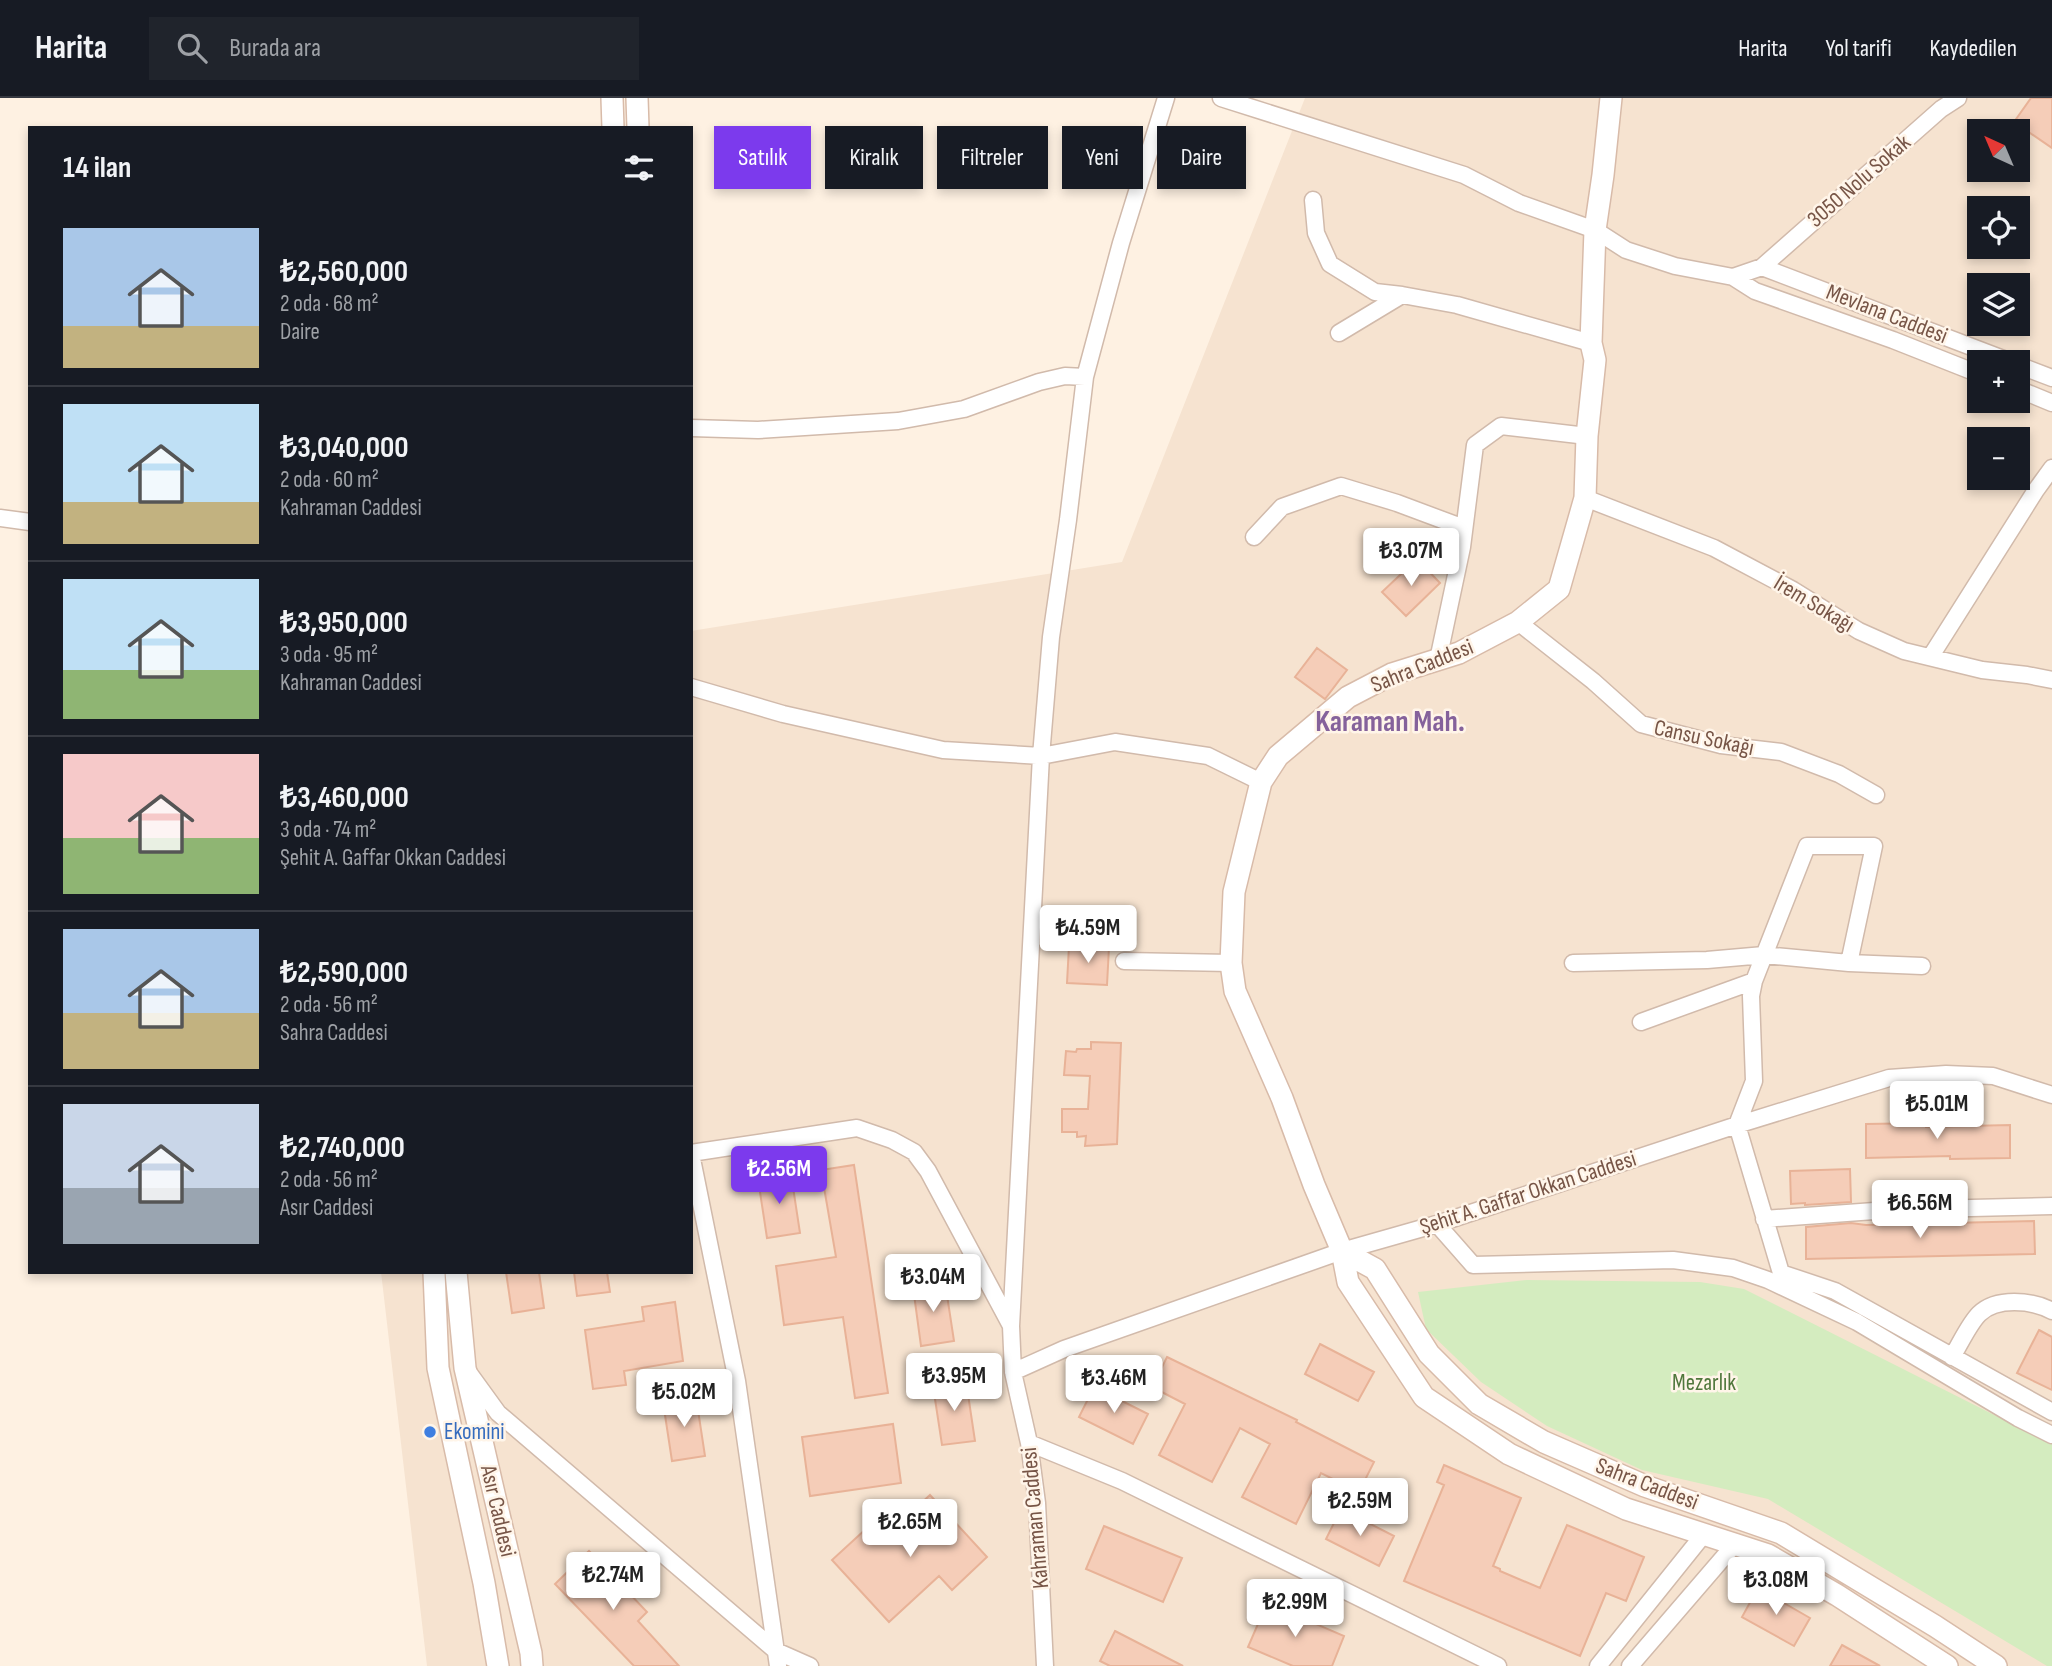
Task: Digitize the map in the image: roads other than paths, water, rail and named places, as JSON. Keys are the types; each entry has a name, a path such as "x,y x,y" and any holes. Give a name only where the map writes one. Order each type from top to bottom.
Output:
{"street":[{"path":"612,98 613,126"},
{"path":"637,98 638,126"},
{"name":"Kahraman Caddesi","path":"1045,1666 1037,1503 1029,1443 1013,1371 1011,1326 1041,756 1051,637 1085,377 1121,243 1166,98"},
{"path":"1221,98 1464,175 1519,203 1595,230 1626,250 1675,266 1733,277 1762,267"},
{"name":"Sahra Caddesi","path":"1611,98 1595,230 1591,343 1595,360 1587,436 1586,498 1559,589 1518,622 1459,653 1392,674 1348,697 1278,756 1261,782 1234,892 1231,963 1234,991 1282,1098 1342,1251 1348,1282 1424,1397 1509,1454 1626,1508 1768,1555 1837,1595 1947,1666"},
{"name":"3050 Nolu Sokak","path":"1762,267 1941,109 1958,98"},
{"path":"1314,200 1316,233 1330,264 1375,292 1457,305 1591,343"},
{"name":"Mevlana Caddesi","path":"1762,267 1980,350"},
{"name":"Mevlana Caddesi","path":"1733,277 1755,291 1967,369"},
{"path":"1339,333 1402,295"},
{"path":"2030,370 2052,378"},
{"path":"693,428 758,430 898,421 964,409 1039,382 1065,376 1085,377"},
{"path":"2030,394 2052,403"},
{"path":"1438,660 1462,547 1475,444 1501,426 1587,436"},
{"path":"1931,656 2052,468"},
{"path":"1254,537 1283,507 1341,486 1464,528"},
{"name":"İrem Sokağı","path":"1586,498 1714,548 1793,590 1859,631 1904,651 1982,670 2052,680"},
{"path":"0,517 28,522"},
{"name":"Cansu Sokağı","path":"1518,622 1593,681 1641,724 1721,745 1781,752 1839,774 1877,795"},
{"path":"693,688 783,714 943,750 1041,756 1115,742 1208,756 1261,782"},
{"path":"1849,964 1874,846 1807,846 1751,996 1754,1081 1737,1125 1781,1273 1835,1291 2052,1412"},
{"path":"1573,963 1707,961 1764,956 1849,964 1922,966"},
{"path":"1124,961 1231,963"},
{"path":"1641,1022 1755,981"},
{"name":"Şehit A. Gaffar Okkan Caddesi","path":"1013,1371 1064,1349 1342,1251 1437,1224 1889,1078 1946,1074 1993,1076 2052,1096"},
{"path":"693,1154 857,1128 892,1140 914,1152 928,1171 1011,1326"},
{"path":"693,1164 737,1381 777,1658"},
{"path":"1764,1219 1888,1210 2052,1206"},
{"path":"1437,1224 1473,1265 1674,1260 1733,1268 1768,1280 1857,1322 2018,1418 2052,1435"},
{"name":"Sahra Caddesi","path":"1342,1251 1375,1269 1429,1354 1479,1404 1544,1442 1632,1480 1781,1533 1996,1666"},
{"name":"Asır Caddesi","path":"434,1274 438,1368 484,1583 498,1666"},
{"name":"Asır Caddesi","path":"456,1274 465,1368 532,1666"},
{"path":"1952,1357 1979,1313 2002,1302 2041,1305 2052,1311"},
{"path":"465,1368 498,1413 777,1658 810,1666"},
{"path":"1029,1443 1122,1481 1497,1666"},
{"path":"1598,1666 1704,1534"},
{"path":"1630,1666 1735,1544"}],"place":[{"name":"Ekomini","path":"430,1432"}],"district":[{"name":"Karaman Mah.","path":"1390,722"}],"park label":[{"name":"Mezarlık","path":"1704,1383"}]}
